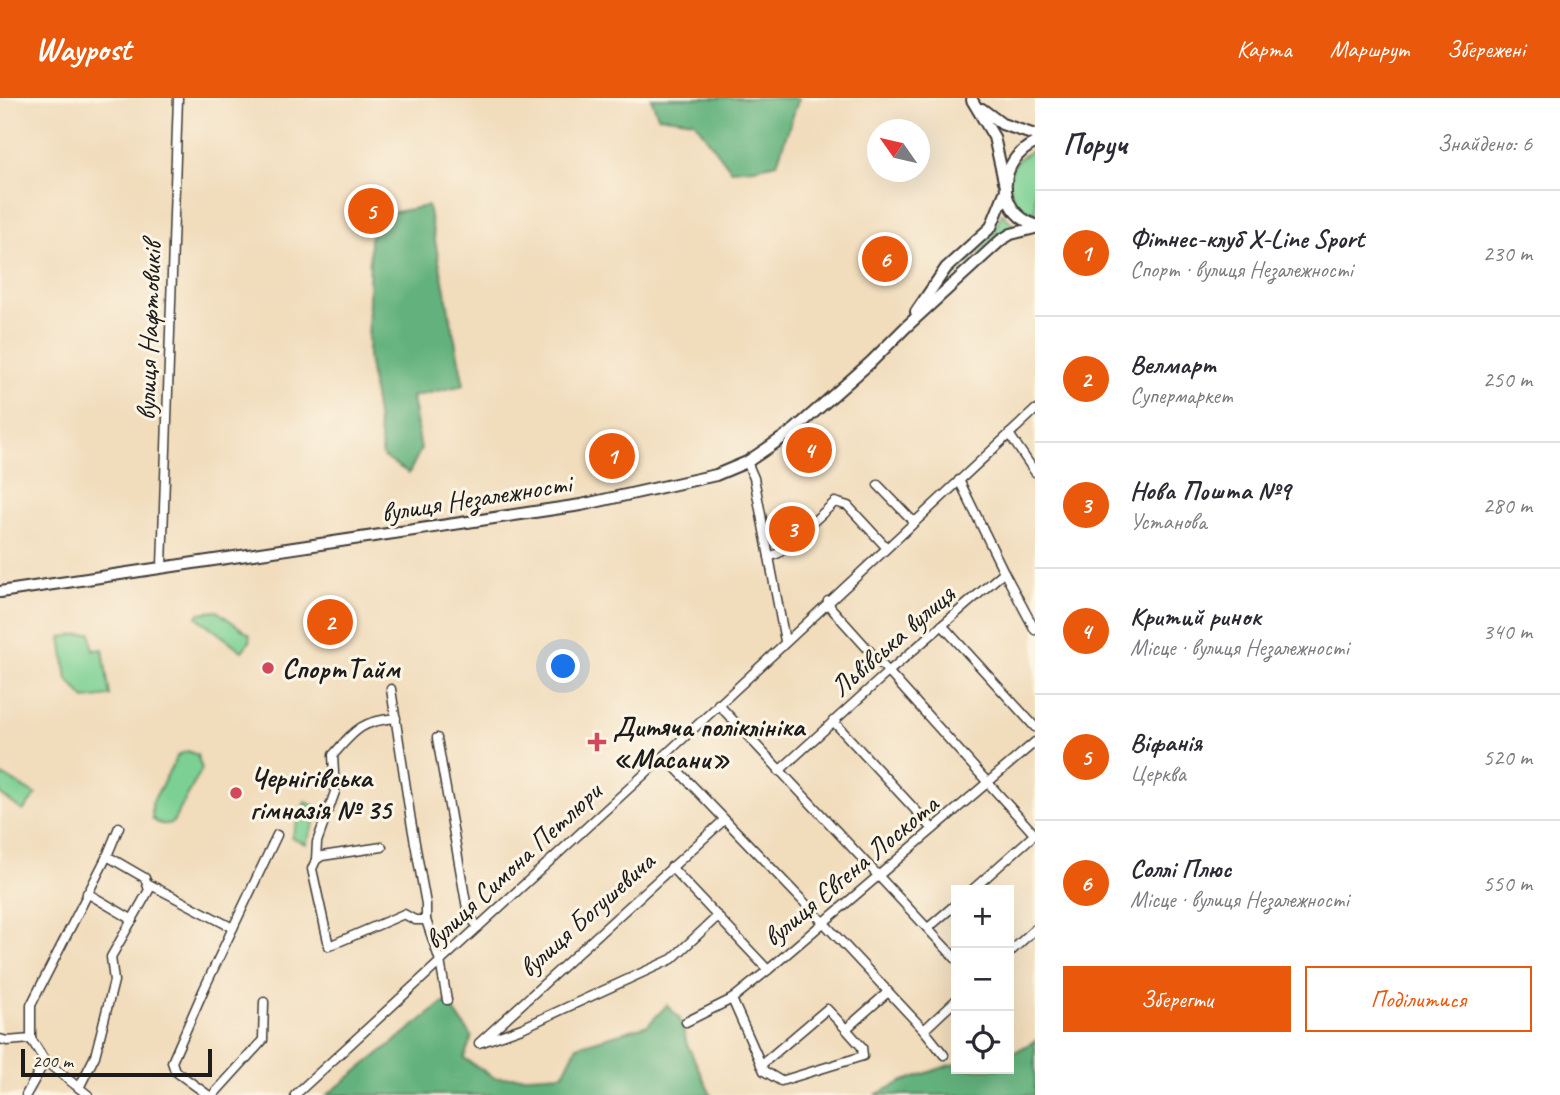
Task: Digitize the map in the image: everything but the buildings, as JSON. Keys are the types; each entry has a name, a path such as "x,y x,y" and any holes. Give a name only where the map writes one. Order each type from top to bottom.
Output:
{"street":[{"name":"вулиця Нафтовиків","path":"162,566 178,98"},
{"path":"971,99 1002,124 1035,135"},
{"path":"971,99 994,137 1006,188"},
{"name":"вулиця Незалежності","path":"1035,142 1013,160 1006,177 1006,188 1016,213 1035,227"},
{"name":"вулиця Незалежності","path":"907,326 946,268 990,228 1006,188"},
{"name":"вулиця Незалежності","path":"0,592 580,505 716,475 747,462 794,430 877,357 1001,240 1035,227"},
{"name":"вулиця Симона Петлюри","path":"295,1095 1035,410"},
{"path":"1009,434 1035,472"},
{"path":"747,462 753,473 785,641"},
{"path":"959,480 1035,630"},
{"path":"878,485 914,522"},
{"path":"769,557 779,552 835,502 848,506 886,547"},
{"name":"Львівська вулиця","path":"779,771 1004,572"},
{"path":"828,601 831,608 1035,835 978,885"},
{"path":"942,625 1035,727"},
{"path":"391,689 426,904 426,920 440,961 447,1000"},
{"path":"718,704 951,954"},
{"path":"396,718 369,721 347,738 333,755 335,792 317,842 316,860 312,869 329,946 404,914 415,920 426,920"},
{"path":"833,721 933,829"},
{"path":"437,738 468,914 478,927"},
{"name":"вулиця Євгена Лоскота","path":"687,1022 732,999 1035,742"},
{"path":"664,756 924,1030 943,1055"},
{"name":"вулиця Богушевича","path":"718,916 672,958 522,1028 479,1042 724,820"},
{"path":"88,1095 45,1061 31,1039 31,1005 119,827"},
{"path":"264,1002 263,1040 210,1095 175,1071 172,1062 277,835"},
{"path":"316,860 322,856 382,847"},
{"path":"79,1088 95,1056 114,981 111,957 149,890 145,878 107,856"},
{"path":"671,867 768,970"},
{"path":"147,883 233,928"},
{"path":"87,893 133,919"},
{"path":"928,928 951,908"},
{"path":"1014,948 1035,929"},
{"path":"846,1029 888,992"},
{"path":"732,999 761,1065 764,1071 781,1081 863,1056 862,1047 827,1009 761,1065"},
{"path":"924,1030 951,1005"},
{"path":"0,1038 7,1041 31,1039"},
{"path":"26,1095 45,1061"}],"green space":[{"path":"651,98 799,98 777,163 731,170 694,121 658,116"},
{"path":"1035,149 1035,221 1020,209 1015,201 1011,193 1010,175 1020,158"},
{"path":"428,206 464,385 412,397 421,449 409,473 383,457 368,356 370,239 379,215"},
{"path":"1002,213 1016,228 999,235 940,286 940,283 994,232"},
{"path":"217,611 250,635 249,642 242,651 197,617 199,613"},
{"path":"91,633 93,650 103,649 110,696 85,699 67,679 61,637"},
{"path":"188,751 197,755 202,769 173,822 159,823 152,818 152,803 178,755"},
{"path":"4,776 36,795 23,811 0,794 0,778"},
{"path":"305,802 320,808 306,844 291,838"},
{"path":"447,1000 472,1037 464,1058 495,1078 563,1074 577,1046 648,1025 667,1005 680,1019 687,1044 711,1095 327,1095"},
{"path":"1035,1041 1035,1095 875,1095 904,1081 951,1065 951,1074 1014,1074 1014,1052"}],"place":[{"name":"Віфанія","path":"371,211"},
{"name":"Соллі Плюс","path":"885,259"},
{"name":"Критий ринок","path":"809,450"},
{"name":"Фітнес-клуб X-Line Sport","path":"612,456"},
{"name":"Нова Пошта №9","path":"792,529"},
{"name":"Велмарт","path":"330,622"},
{"name":"СпортТайм","path":"268,668"},
{"name":"Дитяча поліклініка «Масани»","path":"597,742"},
{"name":"Чернігівська гімназія № 35","path":"236,793"}]}
